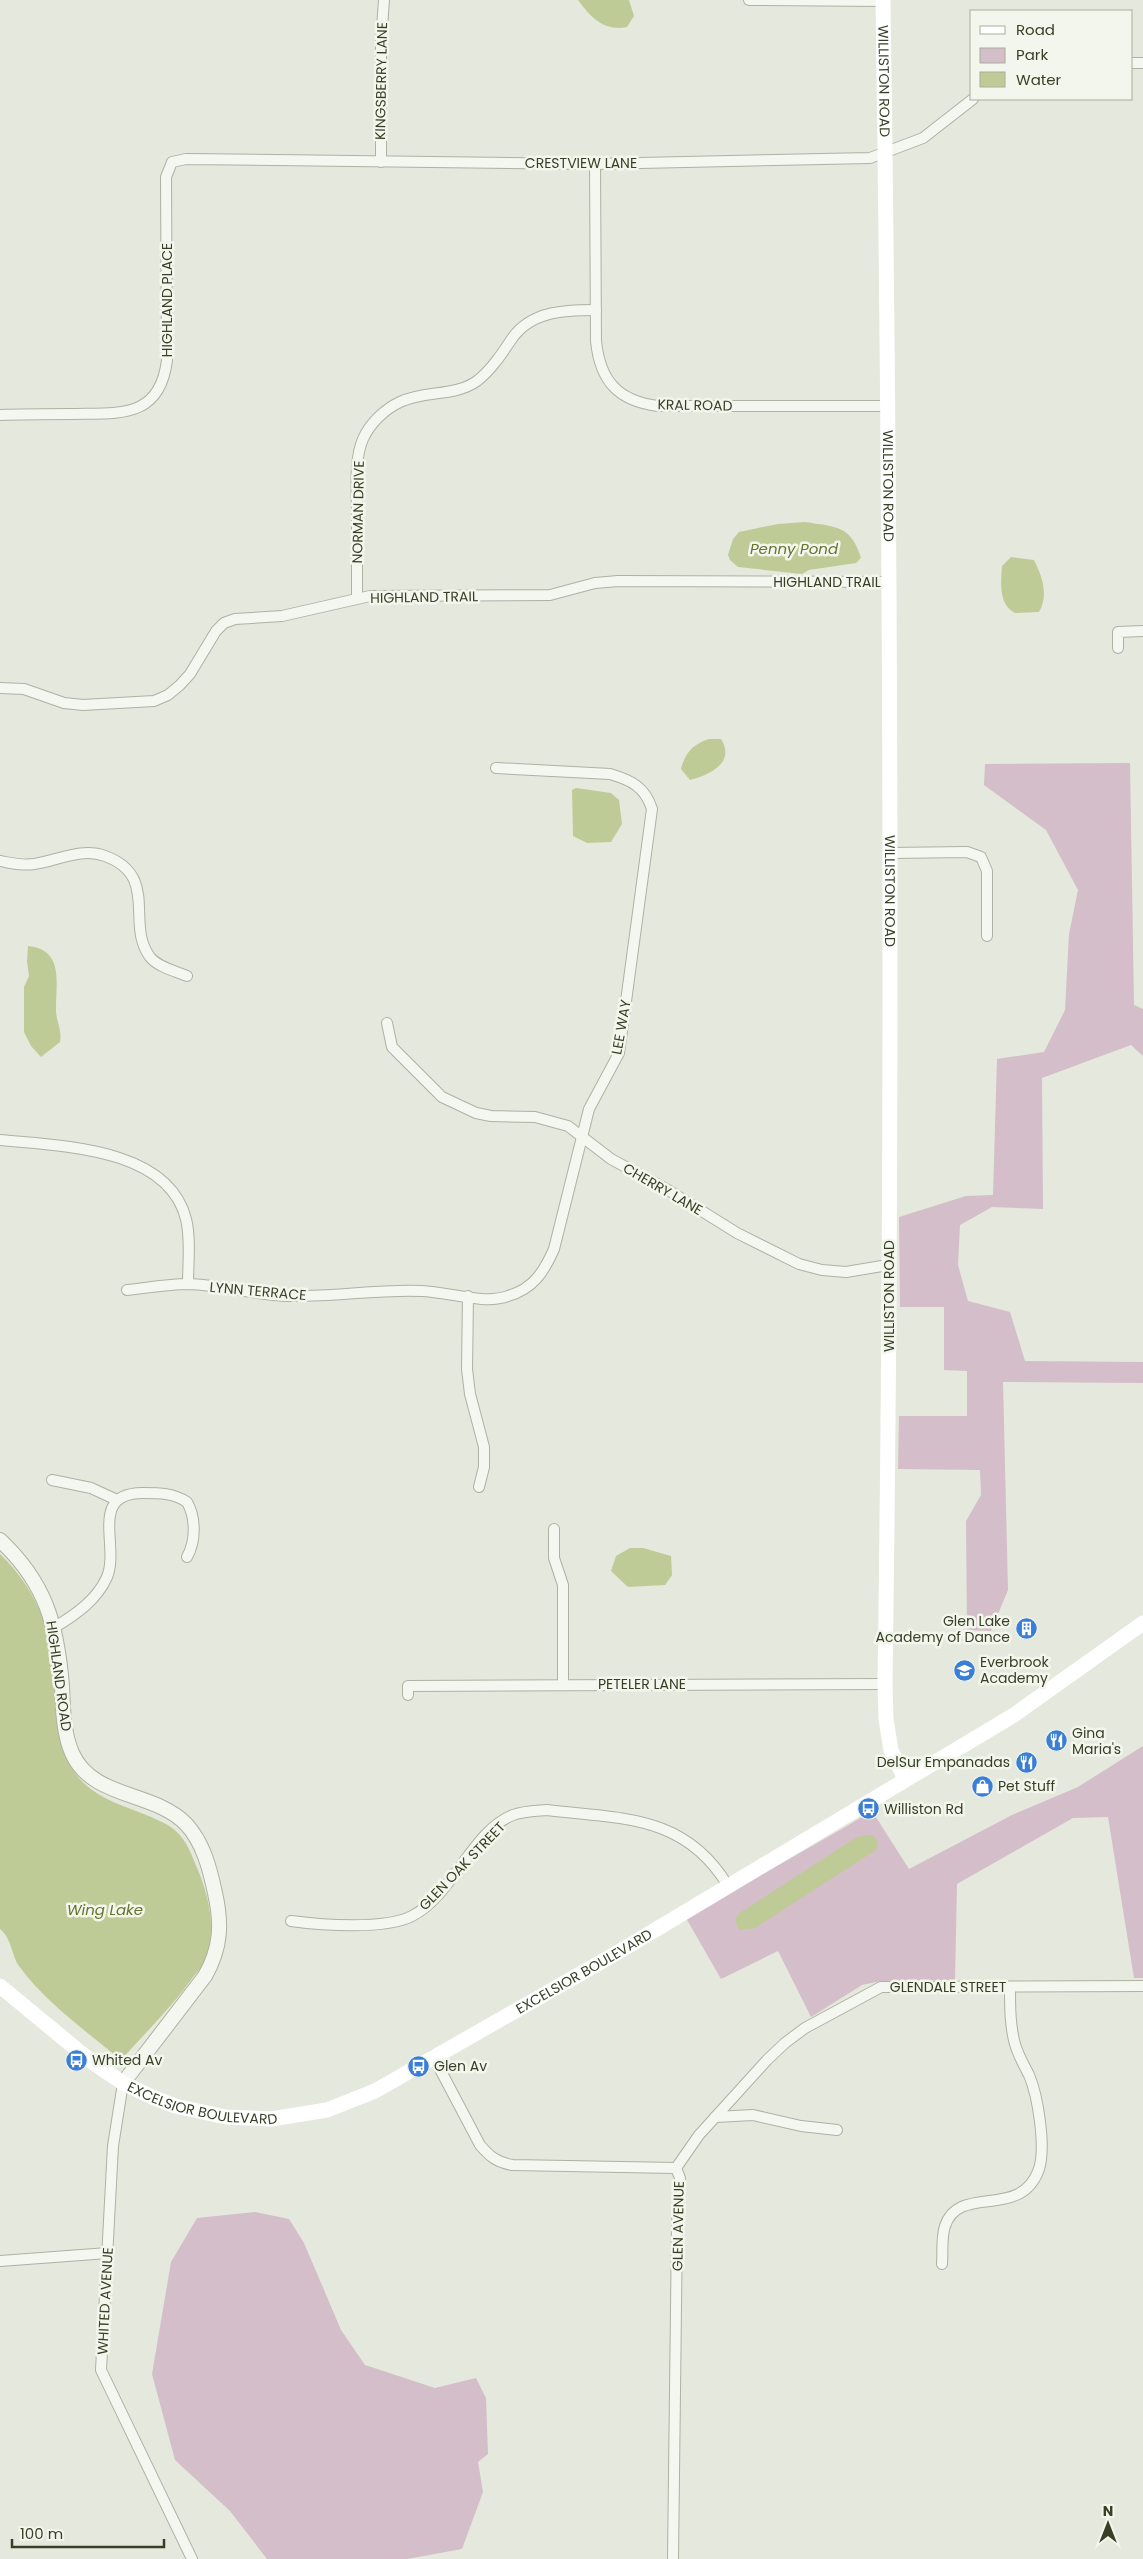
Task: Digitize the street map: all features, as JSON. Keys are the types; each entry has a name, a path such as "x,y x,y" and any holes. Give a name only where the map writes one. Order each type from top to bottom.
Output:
{"main road":[{"name":"WILLISTON ROAD","path":"883,1 889,406 890,853 888,1265 890,1386 886,1719 891,1750 905,1778"},
{"name":"EXCELSIOR BOULEVARD","path":"0,1986 92,2062 123,2083 152,2098 202,2113 226,2117 271,2118 304,2115 353,2101 525,2006 1030,1705 1143,1623"}],"street":[{"name":"KINGSBERRY LANE","path":"381,162 381,41 384,0"},
{"path":"749,0 883,1"},
{"name":"CRESTVIEW LANE","path":"172,162 186,160 595,164 870,158 885,154 923,138 972,100"},
{"name":"HIGHLAND PLACE","path":"0,414 129,412 153,398 161,386 167,360 166,177 172,162"},
{"name":"KRAL ROAD","path":"595,164 597,349 603,374 613,387 626,397 642,404 658,406 889,406"},
{"name":"NORMAN DRIVE","path":"357,598 357,471 363,438 372,424 384,412 414,396 446,393 475,382 487,372 519,331 542,315 560,311 596,310"},
{"name":"HIGHLAND TRAIL","path":"0,688 24,688 64,703 83,705 154,701 168,695 190,674 216,631 224,623 246,617 282,616 357,598 550,595 595,583 618,581 889,582"},
{"path":"1118,648 1118,632 1143,631"},
{"name":"LEE WAY","path":"419,1291 489,1300 507,1297 523,1291 537,1280 547,1265 554,1249 584,1136 589,1109 610,1073 620,1045 635,918 652,809 642,789 622,777 610,774 496,768"},
{"path":"890,853 967,852 981,857 987,871 987,936"},
{"path":"0,860 22,865 74,854 90,853 104,856 118,863 135,878 143,938 150,957 159,965 187,976"},
{"name":"CHERRY LANE","path":"387,1024 392,1047 442,1097 476,1113 491,1116 520,1115 549,1120 568,1126 584,1136 612,1159 777,1255 822,1270 846,1272 888,1265"},
{"path":"0,1140 70,1148 101,1154 143,1166 155,1174 175,1194 186,1220 188,1284"},
{"name":"LYNN TERRACE","path":"127,1290 188,1284 280,1296 314,1297 419,1291"},
{"path":"468,1296 468,1377 470,1394 484,1447 484,1467 479,1487"},
{"path":"52,1480 91,1488 117,1500"},
{"path":"55,1627 86,1605 106,1579 110,1569 110,1513 117,1500 131,1493 167,1493 187,1502 193,1518 193,1542 187,1557"},
{"path":"554,1529 554,1558 563,1585 564,1684"},
{"name":"HIGHLAND ROAD","path":"0,1540 24,1566 38,1587 55,1627 64,1722 72,1754 89,1776 102,1784 159,1806 186,1824 204,1856 219,1910 220,1942 210,1969 123,2083"},
{"name":"PETELER LANE","path":"408,1695 408,1686 886,1684"},
{"name":"GLEN OAK STREET","path":"291,1921 376,1924 411,1917 426,1907 439,1894 497,1825 512,1815 530,1811 547,1810 658,1826 692,1844 720,1872 728,1886"},
{"name":"GLENDALE STREET","path":"676,2168 715,2117 785,2043 806,2028 881,1988 1143,1986"},
{"path":"942,2264 945,2226 959,2208 970,2204 1008,2200 1032,2182 1039,2168 1039,2110 1035,2092 1020,2060 1011,2030 1010,1988"},
{"name":"GLEN AVENUE","path":"433,2056 480,2145 488,2156 499,2163 676,2168 680,2178 677,2234 673,2559"},
{"name":"WHITED AVENUE","path":"123,2083 113,2146 101,2370 192,2559"},
{"path":"715,2117 753,2115 801,2126 837,2130"},
{"path":"0,2261 108,2253"}],"green space":[{"path":"1130,763 1134,1005 1143,1009 1143,1056 1131,1045 1042,1078 1043,1209 992,1207 960,1225 958,1265 968,1301 1010,1312 1025,1361 1143,1362 1143,1383 1003,1382 1008,1590 991,1631 967,1630 966,1521 981,1495 980,1470 898,1469 899,1416 967,1416 967,1371 944,1370 944,1307 900,1307 899,1217 966,1196 993,1195 997,1059 1044,1052 1065,1010 1069,934 1078,890 1046,830 984,785 985,764"},
{"path":"1143,1746 1143,1978 1134,1978 1108,1817 1073,1818 957,1884 955,1980 881,1981 862,1985 811,2017 778,1951 721,1979 686,1918 872,1811 909,1869 1012,1815 1078,1787"},
{"path":"255,2212 289,2219 304,2243 341,2330 365,2365 435,2388 476,2378 486,2398 488,2454 478,2462 483,2492 462,2549 407,2559 267,2559 230,2511 175,2460 152,2374 171,2262 197,2218"}],"water":[{"path":"578,0 629,0 634,16 627,27 618,28 604,25 592,17"},
{"name":"Penny Pond","path":"805,522 834,527 847,533 857,547 861,558 856,563 809,570 802,574 738,567 730,560 728,555 733,539 739,532 778,524"},
{"path":"1011,557 1034,560 1040,572 1044,592 1044,599 1039,612 1015,613 1006,604 1002,592 1002,566"},
{"path":"709,739 721,739 725,747 723,761 712,771 690,780 681,769 685,758 694,746"},
{"path":"576,788 611,793 619,800 622,824 611,842 587,843 573,836 572,790"},
{"path":"28,946 40,949 48,954 56,971 56,1012 60,1030 60,1042 41,1057 31,1046 24,1032 24,987 29,976"},
{"path":"630,1548 643,1548 671,1556 672,1575 665,1585 628,1587 611,1571 616,1556"},
{"name":"Wing Lake","path":"0,1554 27,1586 43,1620 52,1657 61,1738 65,1754 76,1775 97,1794 164,1823 177,1832 186,1843 192,1855 202,1880 208,1903 211,1937 205,1961 176,1999 121,2060 41,1992 19,1966 7,1937 0,1929"},
{"path":"873,1835 878,1842 876,1850 755,1928 739,1930 735,1920 738,1914 857,1837"}],"place":[{"name":"Glen Lake Academy of Dance","path":"1026,1629"},
{"name":"Everbrook Academy","path":"964,1670"},
{"name":"Gina Maria's","path":"1056,1741"},
{"name":"DelSur Empanadas","path":"1026,1762"},
{"name":"Pet Stuff","path":"982,1786"},
{"name":"Williston Rd","path":"868,1809"},
{"name":"Whited Av","path":"76,2060"},
{"name":"Glen Av","path":"418,2066"}]}
